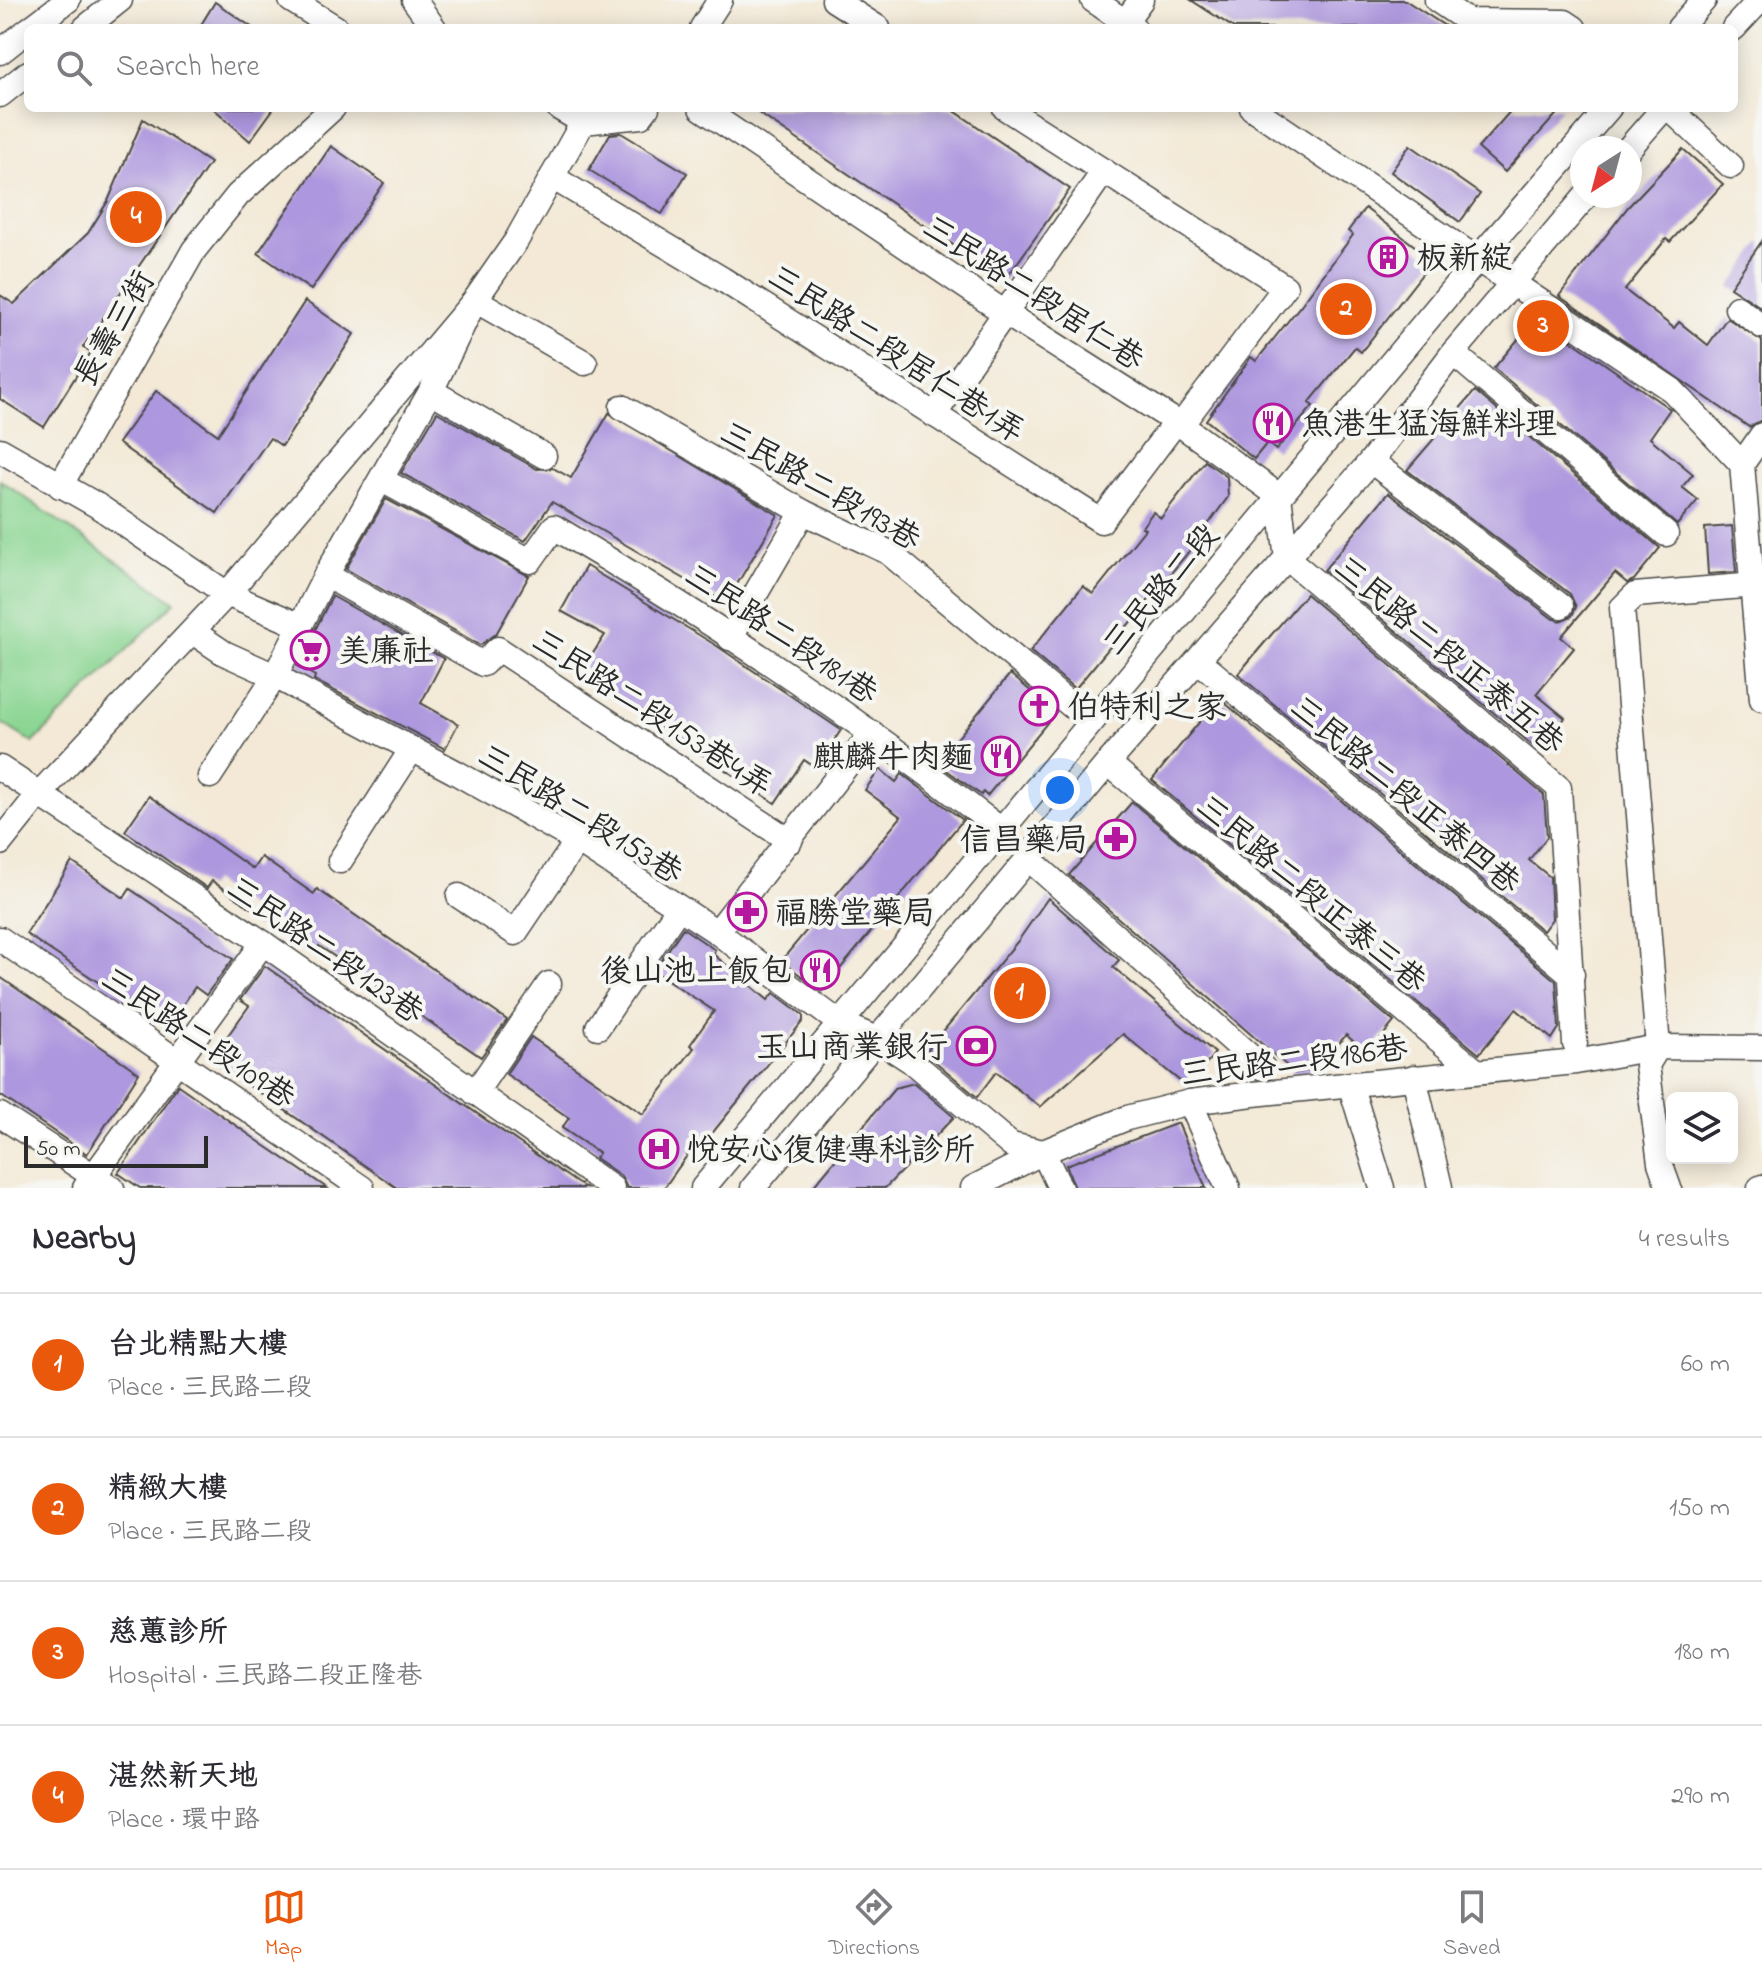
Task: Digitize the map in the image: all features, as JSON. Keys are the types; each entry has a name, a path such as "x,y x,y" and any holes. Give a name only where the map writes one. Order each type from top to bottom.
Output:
{"street":[{"path":"37,24 68,0"},
{"path":"90,24 120,0"},
{"path":"291,0 330,24"},
{"path":"414,0 431,24"},
{"path":"705,24 720,0"},
{"path":"834,0 872,24"},
{"path":"1093,0 1129,24"},
{"path":"1130,24 1141,0"},
{"path":"1437,0 1468,21 1568,24"},
{"path":"1683,24 1704,0"},
{"path":"1746,27 1760,0"},
{"path":"0,52 24,34"},
{"path":"0,95 24,76"},
{"name":"長壽三街","path":"60,486 194,250 238,195 329,112"},
{"path":"566,112 583,122 641,116 644,112"},
{"name":"三民路二段居仁巷","path":"707,112 1005,313 1178,424 1279,496"},
{"path":"1011,112 1285,287 1178,424"},
{"path":"1258,112 1672,390 1742,464 1755,585 1762,699"},
{"name":"三民路二段","path":"703,1188 1279,496 1606,112"},
{"path":"1640,136 1663,112"},
{"path":"1671,112 1731,166"},
{"path":"0,843 39,794 227,594 475,300 516,241 583,122"},
{"path":"934,415 1104,171"},
{"name":"三民路二段居仁巷1弄","path":"552,177 722,279 1101,521 1178,424"},
{"path":"753,1188 1108,763 1371,461 1453,353 1576,208"},
{"path":"475,300 585,363"},
{"path":"210,776 275,676 326,575 431,391 475,300"},
{"path":"1737,308 1762,326"},
{"path":"1453,353 1666,534"},
{"path":"431,391 544,456"},
{"name":"三民路二段193巷","path":"622,407 803,512 888,552 1091,722"},
{"path":"1742,464 1762,435"},
{"path":"0,450 98,506 227,594 301,626"},
{"path":"1371,461 1561,606"},
{"name":"三民路二段181巷","path":"382,480 530,561 554,527 683,603 872,733 1000,829"},
{"path":"1279,496 1287,558"},
{"path":"730,638 803,512"},
{"name":"三民路二段正泰五巷","path":"1287,558 1559,788 1575,1044"},
{"name":"三民路二段153巷4弄","path":"326,575 483,664 498,649 790,841"},
{"path":"1669,1188 1660,1163 1647,1065 1658,1047 1622,608 1635,595 1755,585"},
{"name":"三民路二段153巷","path":"193,632 224,653 275,676 577,841 677,910 717,932 841,1024 877,1039"},
{"name":"三民路二段正泰四巷","path":"1199,661 1572,975"},
{"path":"717,932 872,733"},
{"path":"340,861 412,749"},
{"name":"三民路二段正泰三巷","path":"1108,763 1476,1071"},
{"name":"三民路二段123巷","path":"0,768 263,943 612,1188"},
{"path":"459,896 515,933 577,841"},
{"path":"1029,859 1263,1068"},
{"path":"598,1027 677,910"},
{"name":"三民路二段109巷","path":"0,939 362,1188"},
{"path":"0,1115 97,1184 178,1061 263,943"},
{"path":"475,1093 549,984"},
{"path":"877,1039 911,1061 1011,1145 1043,1152 1060,1188"},
{"name":"三民路二段186巷","path":"973,1188 1043,1152 1127,1118 1190,1102 1576,1062 1658,1047 1762,1048"},
{"path":"1414,1077 1440,1187"},
{"path":"1350,1084 1382,1188"},
{"path":"1190,1102 1228,1188"}],"green space":[{"path":"0,480 175,602 33,743 0,722"}],"building":[{"path":"1191,0 1405,0 1442,24 1228,24"},
{"path":"215,2 247,24 201,24"},
{"path":"217,112 271,112 250,141"},
{"path":"757,112 956,112 1070,189 1005,280"},
{"path":"1510,112 1558,112 1505,172 1478,148"},
{"path":"143,119 210,163 83,347 91,352 44,427 0,399 0,295 14,304 88,233 108,201"},
{"path":"621,133 687,173 662,214 589,170 610,134"},
{"path":"1410,145 1480,194 1460,222 1391,172"},
{"path":"331,146 384,183 311,290 258,253"},
{"path":"1683,149 1723,184 1670,242 1666,239 1625,290 1674,328 1679,322 1708,345 1727,318 1762,341 1762,420 1749,427 1559,296 1627,208 1642,208 1642,192"},
{"path":"1365,208 1433,260 1361,352 1355,347 1309,403 1313,406 1276,450 1267,443 1254,459 1206,420 1251,357 1256,361 1301,305 1353,235 1348,231"},
{"path":"1762,241 1762,308 1730,287"},
{"path":"305,301 354,334 282,446 270,438 217,513 118,443 156,391 218,435"},
{"path":"1540,319 1670,409 1650,438 1693,474 1682,487 1698,500 1677,525 1494,368 1525,331 1530,334"},
{"path":"1475,391 1660,548 1634,580 1627,583 1615,573 1561,637 1574,648 1536,694 1565,718 1538,750 1324,570 1388,493 1552,618 1560,621 1572,616 1576,607 1570,594 1407,470"},
{"path":"437,412 537,469 553,468 571,478 609,413 778,515 726,603 552,502 525,541 401,473"},
{"path":"1205,461 1227,477 1228,497 1187,554 1075,689 1030,651 1083,586 1093,594 1145,529 1142,527 1153,512 1161,518"},
{"path":"386,499 529,576 496,634 480,645 346,569"},
{"path":"1732,526 1736,572 1708,574 1705,528"},
{"path":"586,566 717,646 841,730 816,768 804,760 775,803 580,673 605,635 561,611"},
{"path":"1306,594 1544,795 1547,837 1529,860 1550,877 1552,919 1543,931 1238,674"},
{"path":"332,596 444,659 421,703 458,724 445,749 314,680 315,676 297,666"},
{"path":"1010,674 1056,712 987,796 983,792 981,795 937,763"},
{"path":"1219,698 1556,981 1559,1028 1552,1039 1516,1009 1479,1054 1152,780"},
{"path":"880,769 896,782 902,774 963,820 822,991 781,961 901,817 865,790"},
{"path":"149,796 253,869 261,857 314,894 317,889 507,1020 481,1057 319,946 315,952 212,881 207,888 125,831"},
{"path":"1132,802 1394,1022 1368,1054 1346,1035 1318,1068 1295,1073 1069,875"},
{"path":"72,862 124,898 130,889 233,959 206,995 195,987 167,1028 26,934"},
{"path":"1048,898 1119,960 1113,967 1215,1053 1187,1087 1123,1034 1040,1107 996,1072 977,1097 925,1053 1018,941"},
{"path":"683,928 715,950 713,954 768,1000 774,993 803,1015 803,1021 705,1142 695,1153 691,1150 664,1188 627,1188 621,1176 595,1158 599,1153 562,1128 569,1118 506,1074 531,1037 643,1114 694,1048 690,1045 714,1011 654,971"},
{"path":"265,966 586,1188 397,1188 211,1059 249,1006 240,1000"},
{"path":"0,977 139,1073 87,1154 0,1095"},
{"path":"914,1083 954,1117 885,1188 812,1188 895,1088"},
{"path":"178,1085 327,1188 140,1188 118,1173"},
{"path":"1178,1123 1206,1188 1075,1188 1066,1165"}],"place":[{"name":"湛然新天地","path":"136,217"},
{"name":"板新綻","path":"1388,257"},
{"name":"精緻大樓","path":"1346,309"},
{"name":"慈蕙診所","path":"1543,326"},
{"name":"魚港生猛海鮮料理","path":"1273,423"},
{"name":"美廉社","path":"310,650"},
{"name":"伯特利之家","path":"1039,706"},
{"name":"麒麟牛肉麵","path":"1001,756"},
{"name":"信昌藥局","path":"1116,839"},
{"name":"福勝堂藥局","path":"747,912"},
{"name":"後山池上飯包","path":"820,970"},
{"name":"台北精點大樓","path":"1020,993"},
{"name":"玉山商業銀行","path":"976,1046"},
{"name":"悅安心復健專科診所","path":"659,1149"}]}
